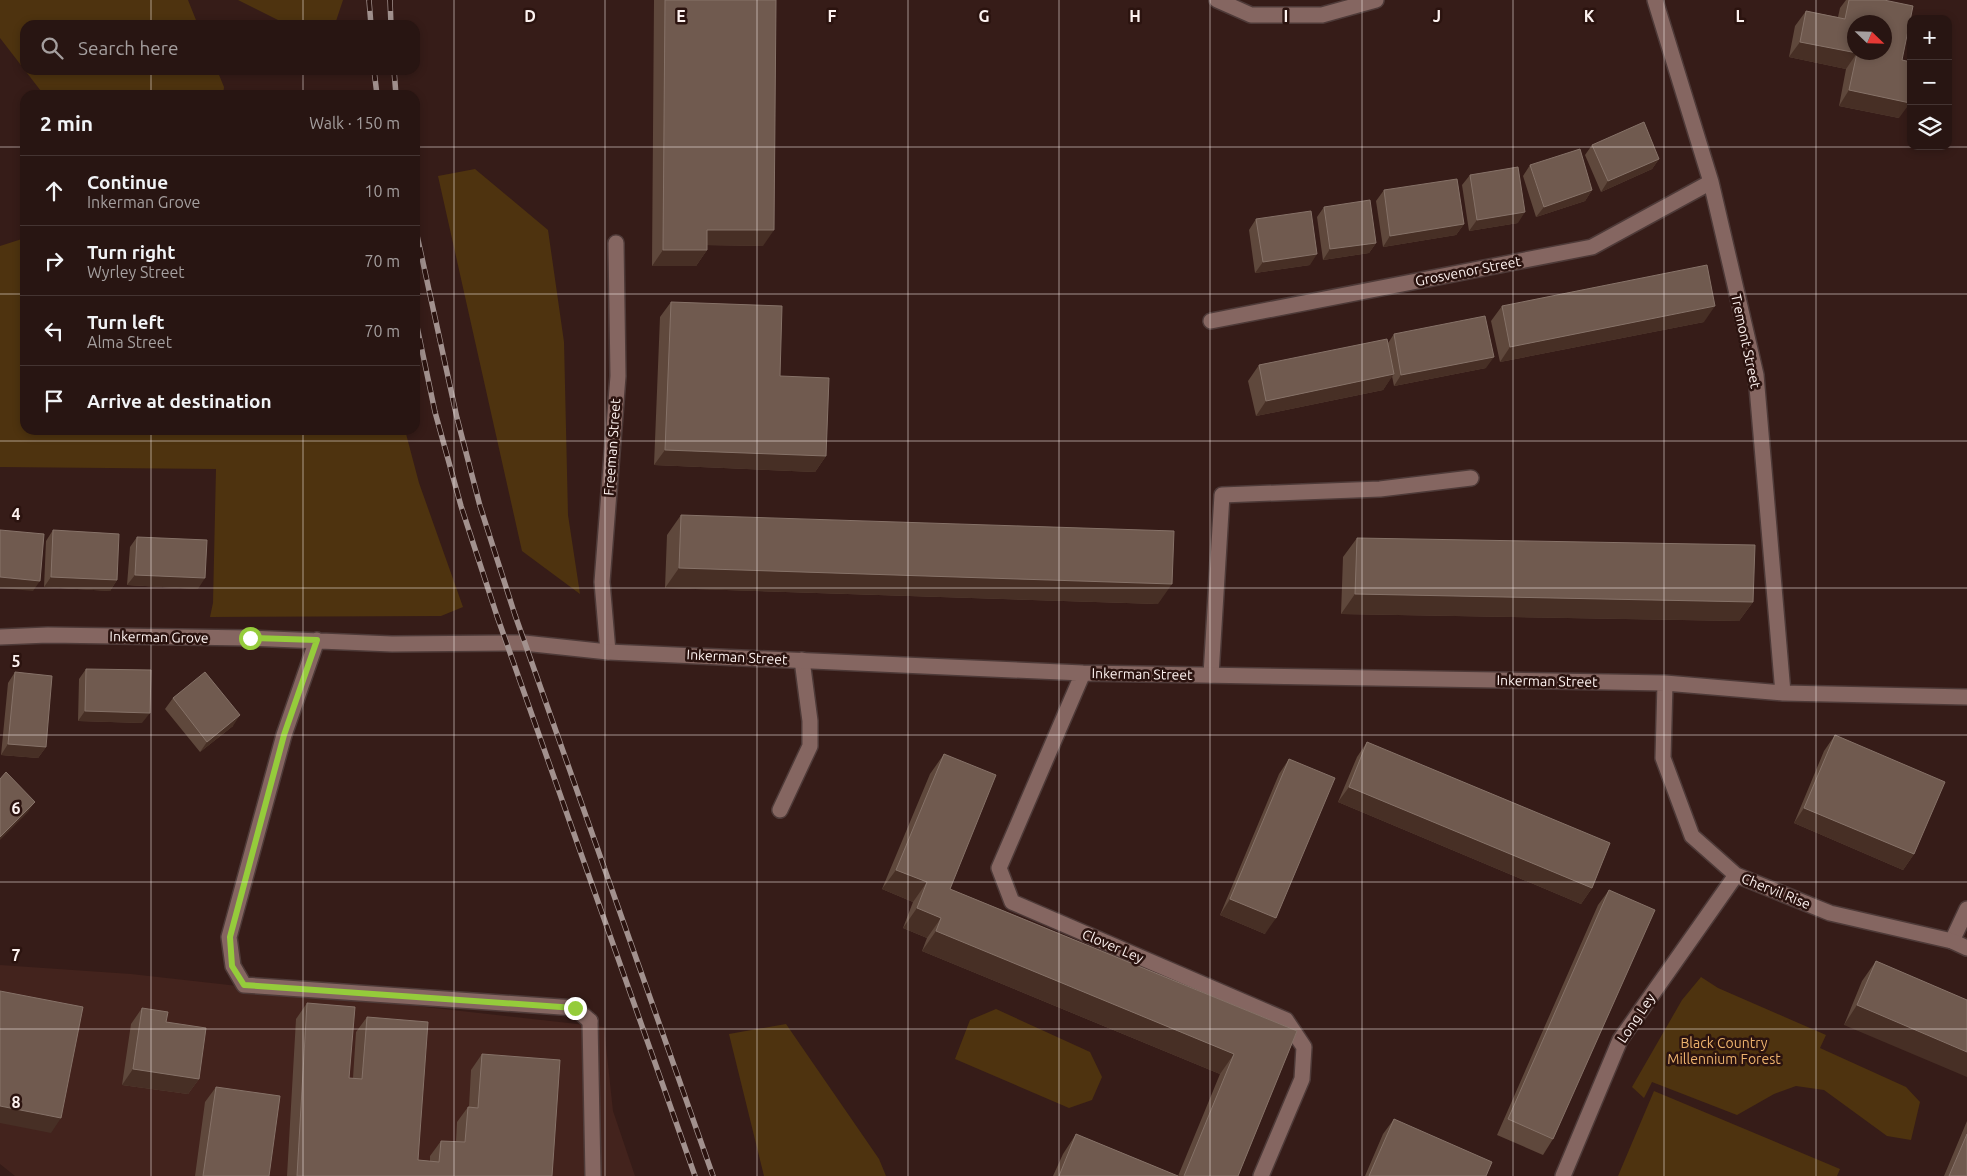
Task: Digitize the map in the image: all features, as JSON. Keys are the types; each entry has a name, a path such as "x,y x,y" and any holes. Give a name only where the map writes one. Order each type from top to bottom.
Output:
{"street":[{"path":"1217,0 1251,15 1322,15 1376,0"},
{"name":"Tremont Street","path":"1655,0 1711,182 1756,375 1782,693"},
{"name":"Grosvenor Street","path":"1211,321 1592,247 1711,182"},
{"name":"Freeman Street","path":"608,652 602,582 618,376 616,243"},
{"path":"1211,675 1222,494 1380,488 1472,478"},
{"name":"Inkerman Grove","path":"0,637 48,635 317,640"},
{"path":"317,640 284,735 230,937 232,966 244,985 575,1008 590,1021 592,1176"},
{"name":"Inkerman Street","path":"317,640 392,644 524,644 608,652 1083,673 1665,684 1782,693 1967,697"},
{"path":"780,810 810,746 810,714 802,660"},
{"name":"Clover Ley","path":"1083,673 999,868 1012,902 1286,1020 1304,1047 1302,1079 1261,1176"},
{"name":"Chervil Rise","path":"1665,684 1663,758 1692,836 1736,875 1830,914 1952,941 1967,948"},
{"name":"Long Ley","path":"1563,1176 1620,1040 1736,875"},
{"path":"1952,941 1967,909"}],"shaded area":[{"path":"0,965 131,974 604,1027 613,1111 635,1176 15,1176 0,1164"}],"green space":[{"path":"0,0 188,0 196,20 20,20 20,64 0,38"},
{"path":"238,0 343,0 336,20 278,20"},
{"path":"29,75 219,75 224,87 224,90 40,90"},
{"path":"475,169 548,230 564,342 568,515 580,594 522,551 438,176"},
{"path":"20,240 20,435 406,435 419,483 463,607 441,616 210,617 213,603 216,469 0,467 0,246"},
{"name":"Black Country Millennium Forest","path":"1701,977 1718,988 1826,1035 1820,1048 1906,1087 1920,1102 1911,1140 1887,1136 1824,1090 1796,1086 1774,1094 1737,1115 1652,1082 1644,1098 1632,1087 1682,1000"},
{"path":"996,1009 1090,1052 1102,1077 1092,1100 1069,1108 955,1059 970,1020"},
{"path":"786,1024 879,1159 886,1176 764,1176 729,1034"},
{"path":"1654,1091 1840,1169 1837,1176 1618,1176"}],"building":[{"path":"665,0 776,0 774,230 707,230 707,250 663,250"},
{"path":"1849,0 1884,0 1913,6 1911,15 1907,15 1907,35 1902,60 1907,61 1907,102 1849,90 1855,60 1892,60 1892,15 1847,15 1847,51 1800,42 1806,11 1845,19"},
{"path":"1644,122 1659,159 1608,181 1592,145"},
{"path":"1580,149 1592,190 1544,207 1530,165"},
{"path":"1518,167 1525,212 1477,220 1470,175"},
{"path":"1457,179 1464,224 1390,236 1384,190"},
{"path":"1370,200 1376,243 1330,249 1324,207"},
{"path":"1311,211 1317,254 1263,262 1256,219"},
{"path":"1707,265 1715,306 1510,347 1502,306"},
{"path":"671,302 782,306 780,376 829,378 826,456 665,450"},
{"path":"1485,316 1494,357 1401,375 1394,334"},
{"path":"1387,339 1394,374 1266,401 1259,365"},
{"path":"681,515 1174,531 1172,584 679,568"},
{"path":"0,530 44,534 40,581 0,577"},
{"path":"53,530 119,534 117,580 51,577"},
{"path":"137,537 207,540 205,578 135,575"},
{"path":"1357,538 1755,545 1753,602 1355,594"},
{"path":"86,669 151,670 150,713 85,711"},
{"path":"15,672 52,676 46,747 8,744"},
{"path":"205,672 240,715 207,742 173,698"},
{"path":"1835,735 1945,782 1914,854 1804,808"},
{"path":"1367,742 1610,843 1592,888 1349,787"},
{"path":"944,754 996,775 950,889 1297,1031 1238,1176 1184,1176 1234,1054 936,931 941,918 917,908 927,882 896,870"},
{"path":"1289,759 1335,778 1276,918 1230,899"},
{"path":"6,772 35,802 0,837 0,779"},
{"path":"1609,890 1655,910 1553,1139 1508,1119"},
{"path":"1876,961 1967,1000 1967,1052 1857,1005"},
{"path":"0,991 83,1007 61,1118 0,1106"},
{"path":"307,1003 355,1007 349,1078 362,1079 367,1017 428,1022 418,1160 439,1162 441,1141 465,1142 468,1107 478,1108 482,1054 560,1060 552,1176 297,1176"},
{"path":"142,1008 168,1012 166,1022 206,1028 199,1079 133,1069"},
{"path":"216,1087 280,1096 269,1176 203,1176"},
{"path":"1394,1119 1492,1162 1486,1176 1369,1176"},
{"path":"1076,1134 1178,1176 1059,1176"},
{"path":"1967,1134 1967,1176 1949,1176"}],"railway":[{"path":"369,0 371,20"},
{"path":"390,0 391,20"},
{"path":"375,75 376,90"},
{"path":"394,75 396,90"},
{"path":"420,249 457,418 480,506 515,615 713,1176"},
{"path":"420,341 435,412 461,506 497,616 695,1176"}],"route":[{"path":"250,638 317,640 284,735 258,826 230,937 232,966 244,985 575,1008"}]}
